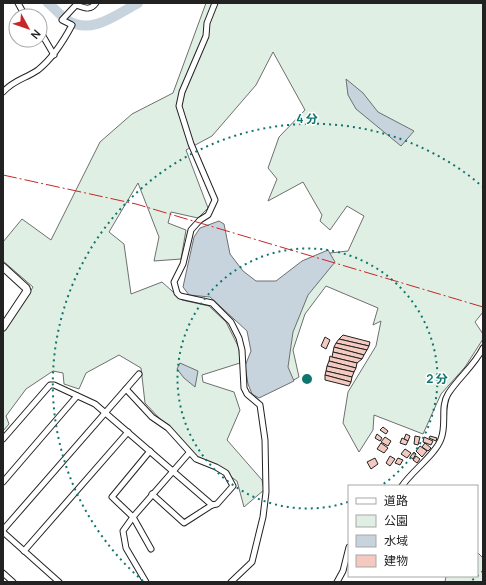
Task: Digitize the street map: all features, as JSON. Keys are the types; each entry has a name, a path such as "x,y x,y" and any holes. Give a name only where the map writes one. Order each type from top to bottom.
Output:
{"street":[{"path":"3,92 14,82 37,71 54,55 72,25 62,20 73,7 76,5 88,9 92,8 96,3"},
{"path":"215,3 207,23 206,36 182,92 180,106 191,144 215,200 208,215 200,220 191,230 183,264 174,282 177,293 180,296 212,303 231,322 239,338 242,350 244,388 260,405 265,440 266,492 263,517 252,562 231,582"},
{"path":"48,45 54,55"},
{"path":"3,267 26,288 27,292 3,327"},
{"path":"403,485 441,440 445,418 444,404 448,395 479,356 483,348"},
{"path":"59,582 3,531 139,374"},
{"path":"3,439 50,385 54,385 84,398 106,412 212,505"},
{"path":"126,389 152,417 168,428 189,453 196,459 216,467 226,473 232,481 233,486 217,504 212,505 184,523 152,494"},
{"path":"3,482 78,396"},
{"path":"24,551 128,432"},
{"path":"150,451 112,497 133,517 151,549"},
{"path":"146,582 124,540 123,531 152,494 189,453"},
{"path":"337,582 343,571 348,551"},
{"path":"3,573 13,582"},
{"path":"49,582 53,577"}],"green space":[{"path":"206,3 483,3 483,312 475,322 483,334 483,339 465,367 441,394 423,434 374,415 373,430 359,452 343,423 348,392 376,346 381,321 373,325 378,308 326,286 305,314 293,350 299,377 290,382 281,352 301,294 330,253 348,251 364,216 347,206 330,230 320,221 322,215 303,182 268,201 277,179 268,168 279,137 305,110 273,52 256,85 212,136 186,150 208,208 198,218 171,212 168,223 186,230 181,259 154,261 159,237 138,183 109,232 124,244 131,294 162,282 182,300 209,306 226,322 239,348 240,363 202,375 203,382 234,392 240,410 227,440 262,480 264,490 244,507 237,481 209,462 195,456 145,403 141,368 119,355 86,373 79,389 64,384 63,373 53,371 26,389 6,416 9,424 3,431 3,333 33,287 3,261 3,242 22,219 51,240 100,142 132,114 173,93"},
{"path":"478,553 483,558 483,582 445,582 446,577 478,577"}],"water":[{"path":"346,79 363,93 378,112 414,131 401,146 356,109 348,95"},
{"path":"219,221 224,224 230,254 243,271 256,281 276,281 302,261 328,250 335,262 308,295 293,332 288,367 294,381 259,398 252,394 248,384 245,366 251,351 247,331 210,297 189,295 183,287 194,237 200,228"},
{"path":"180,363 198,371 195,387 184,378 177,369"}],"building":[{"path":"343,335 370,342 369,346 339,339"},
{"path":"325,337 330,340 326,349 321,346"},
{"path":"339,339 369,346 367,350 336,343"},
{"path":"336,343 367,350 364,355 334,347"},
{"path":"334,347 364,355 362,359 333,352"},
{"path":"333,352 362,359 357,363 332,357"},
{"path":"330,356 357,363 356,368 329,361"},
{"path":"329,361 356,368 354,372 327,366"},
{"path":"327,366 354,372 352,377 326,371"},
{"path":"326,371 352,377 351,382 325,375"},
{"path":"325,375 351,382 349,386 325,380"},
{"path":"383,427 388,431 386,434 380,430"},
{"path":"377,434 382,438 380,441 375,438"},
{"path":"406,434 410,436 408,441 404,439"},
{"path":"415,436 420,437 418,445 414,444"},
{"path":"430,436 437,438 436,441 429,438"},
{"path":"385,437 391,441 388,446 381,442"},
{"path":"424,437 433,441 431,445 423,442"},
{"path":"402,438 408,441 406,445 400,443"},
{"path":"381,443 388,448 384,453 377,449"},
{"path":"425,443 431,448 428,451 422,447"},
{"path":"420,446 427,451 422,457 416,451"},
{"path":"405,449 411,453 407,458 401,454"},
{"path":"414,452 416,454 413,459 410,457"},
{"path":"390,456 395,459 390,466 386,463"},
{"path":"416,456 420,459 417,463 413,460"},
{"path":"375,458 378,464 371,469 367,462"},
{"path":"398,458 403,460 400,465 395,463"}],"waterway":[{"path":"48,3 67,20 85,26 104,22 138,3"}],"power":[{"path":"3,175 136,204 483,307"}]}
